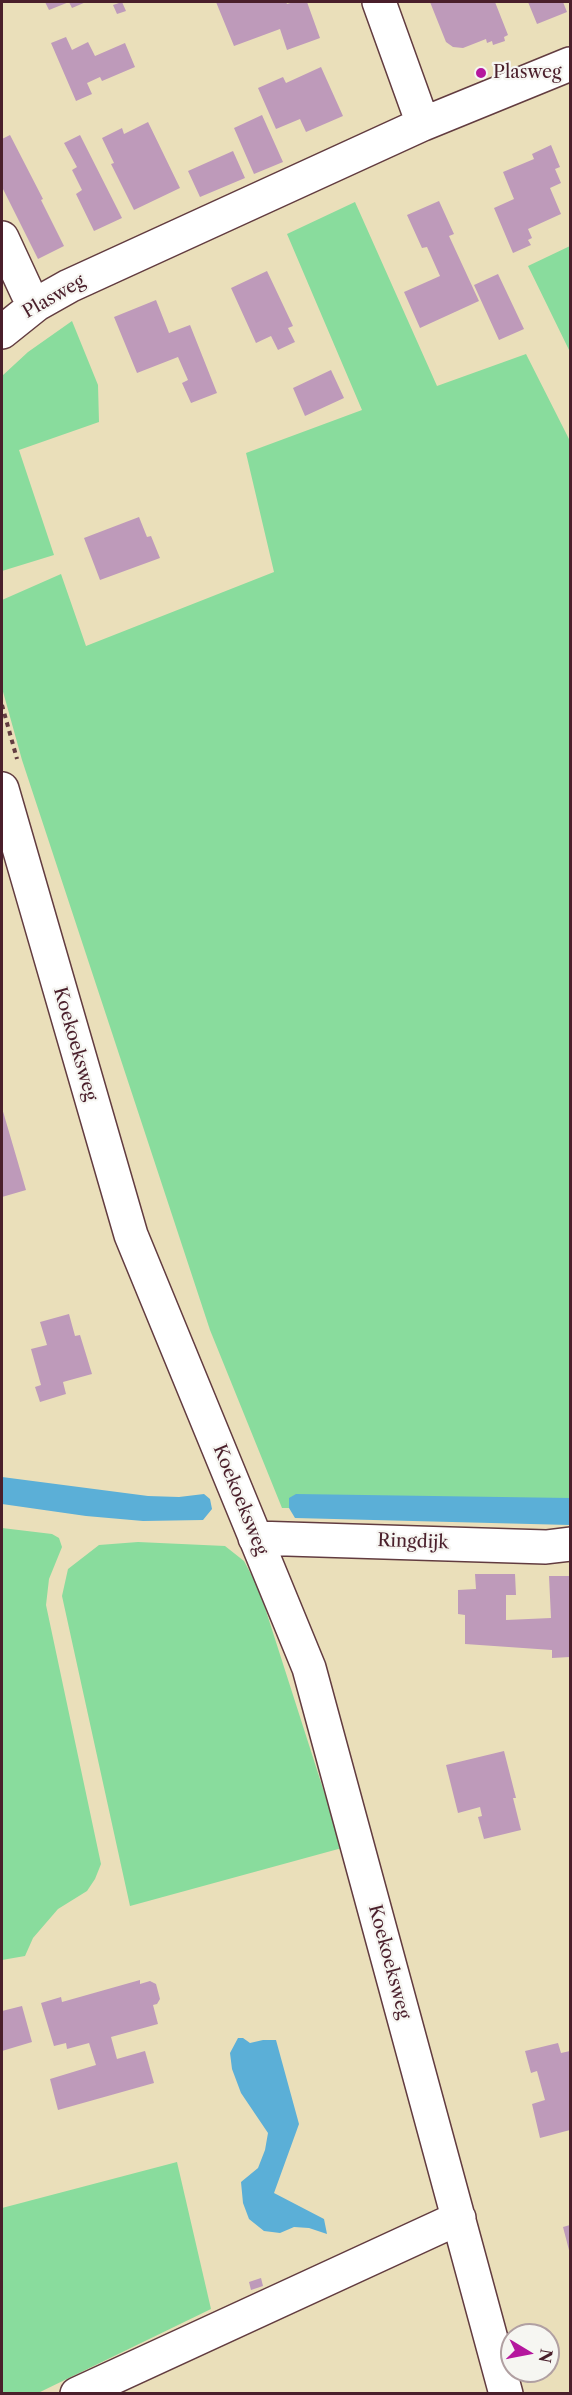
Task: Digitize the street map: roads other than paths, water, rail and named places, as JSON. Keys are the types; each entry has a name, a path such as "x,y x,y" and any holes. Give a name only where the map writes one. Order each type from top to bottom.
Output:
{"street":[{"path":"379,2 423,124"},
{"name":"Plasweg","path":"2,332 36,304 69,286 423,124 570,64"},
{"path":"2,238 24,286 36,304"},
{"name":"Koekoeksweg","path":"2,789 131,1235 309,1668 506,2394"},
{"name":"Ringdijk","path":"255,1538 546,1547 570,1544"},
{"path":"77,2394 459,2218"}],"water":[{"path":"2,1477 148,1496 179,1497 204,1494 210,1499 212,1509 203,1520 143,1521 86,1516 2,1504"},
{"path":"296,1494 570,1498 570,1525 295,1518 289,1508 289,1498"},
{"path":"238,2038 243,2038 250,2043 276,2040 299,2124 274,2193 324,2219 327,2234 309,2228 294,2227 280,2233 264,2231 249,2219 243,2203 241,2182 258,2168 268,2133 241,2093 232,2069 230,2053"}],"place":[{"name":"Plasweg","path":"481,73"}]}
